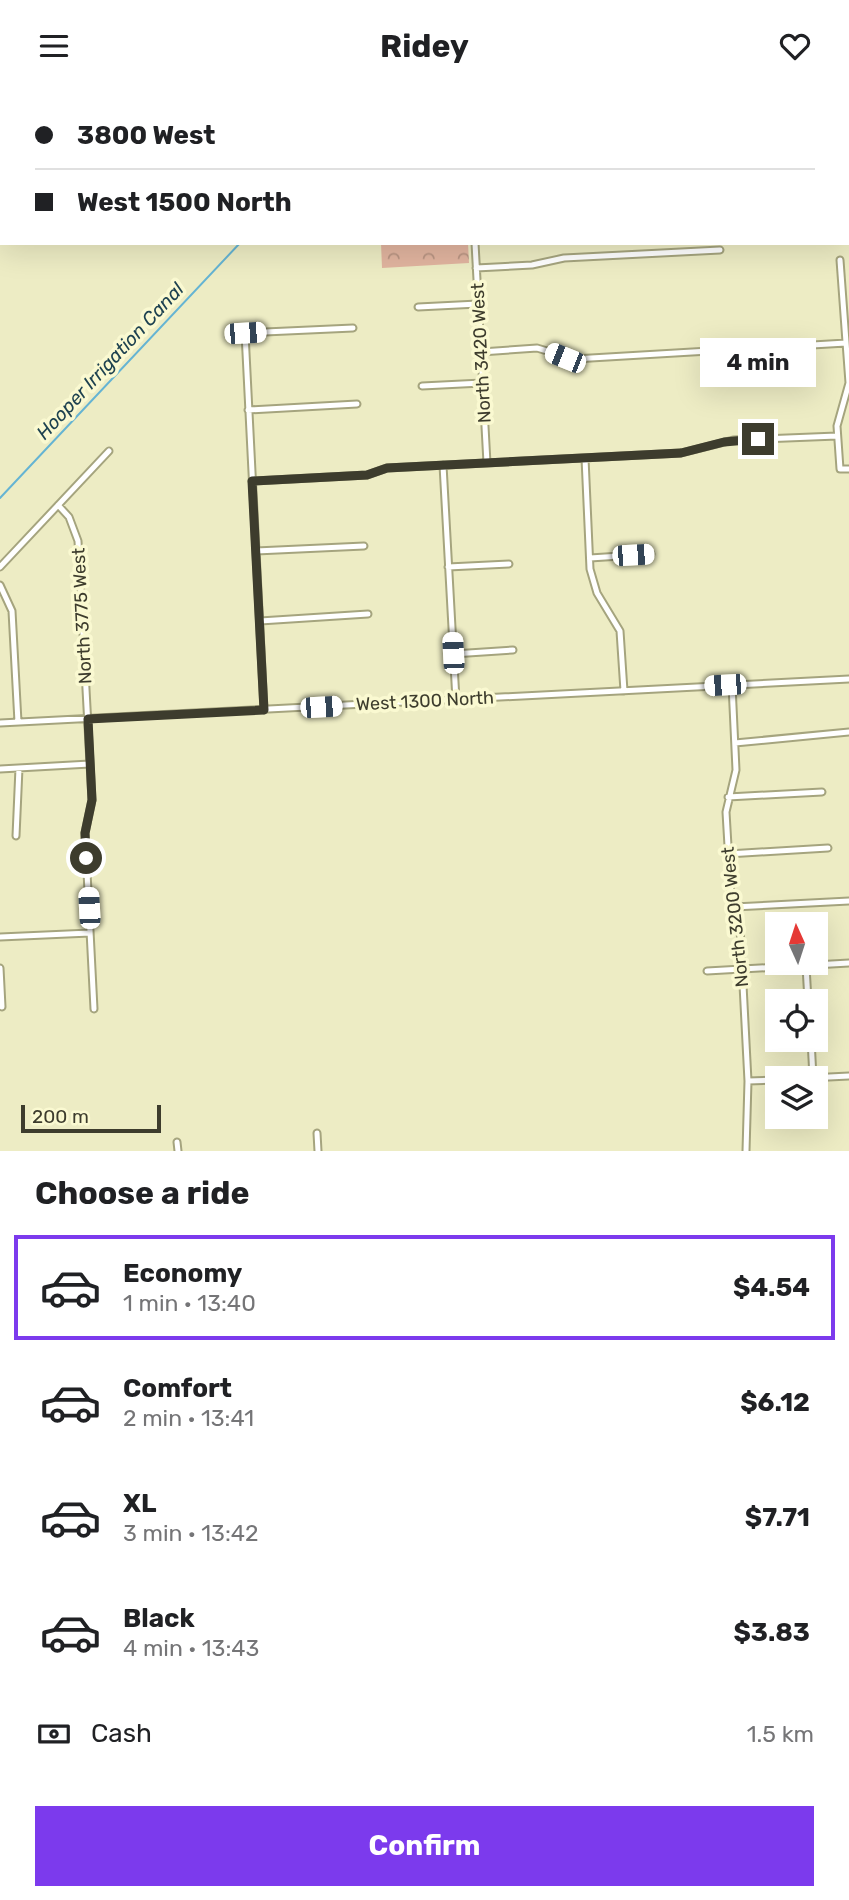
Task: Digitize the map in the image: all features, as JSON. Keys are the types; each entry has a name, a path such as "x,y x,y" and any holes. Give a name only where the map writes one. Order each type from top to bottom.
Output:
{"street":[{"name":"North 3420 West","path":"475,245 487,463"},
{"path":"477,268 532,265 564,258 720,250"},
{"path":"839,260 849,383 837,436 840,470 849,469"},
{"path":"418,307 478,304"},
{"path":"264,710 245,333 353,328"},
{"path":"481,352 537,348 574,359 846,343"},
{"path":"422,386 482,383"},
{"path":"248,410 357,404"},
{"path":"252,481 367,475 387,468 692,452 733,440 837,436"},
{"path":"0,567 109,450"},
{"path":"585,458 590,558 597,593 620,631 624,691"},
{"path":"443,465 456,700"},
{"name":"North 3775 West","path":"58,505 69,517 78,541 92,800 85,833 94,1009"},
{"path":"257,551 364,546"},
{"path":"590,558 651,555"},
{"path":"448,568 509,564"},
{"path":"0,585 12,611 18,722"},
{"path":"260,621 368,614"},
{"path":"453,653 513,650"},
{"name":"West 1300 North","path":"0,723 849,679"},
{"name":"North 3200 West","path":"732,685 736,770 728,797 728,854 734,907 740,927 748,1081 746,1151"},
{"path":"735,743 849,732"},
{"path":"0,769 90,764"},
{"path":"16,835 19,768"},
{"path":"728,797 822,792"},
{"path":"728,854 828,848"},
{"path":"734,907 849,901"},
{"path":"0,937 90,933"},
{"path":"828,964 849,963"},
{"path":"0,968 2,1007"},
{"path":"708,971 765,968"},
{"path":"828,1077 849,1076"},
{"path":"748,1081 765,1080"},
{"path":"317,1133 318,1151"},
{"path":"177,1142 178,1151"}],"green space":[{"path":"381,245 468,245 469,263 382,268"}],"waterway":[{"name":"Hooper Irrigation Canal","path":"0,498 238,245"}],"route":[{"path":"86,858 85,833 92,800 88,719 264,710 252,481 367,475 387,468 681,453 733,440 758,439"}]}
